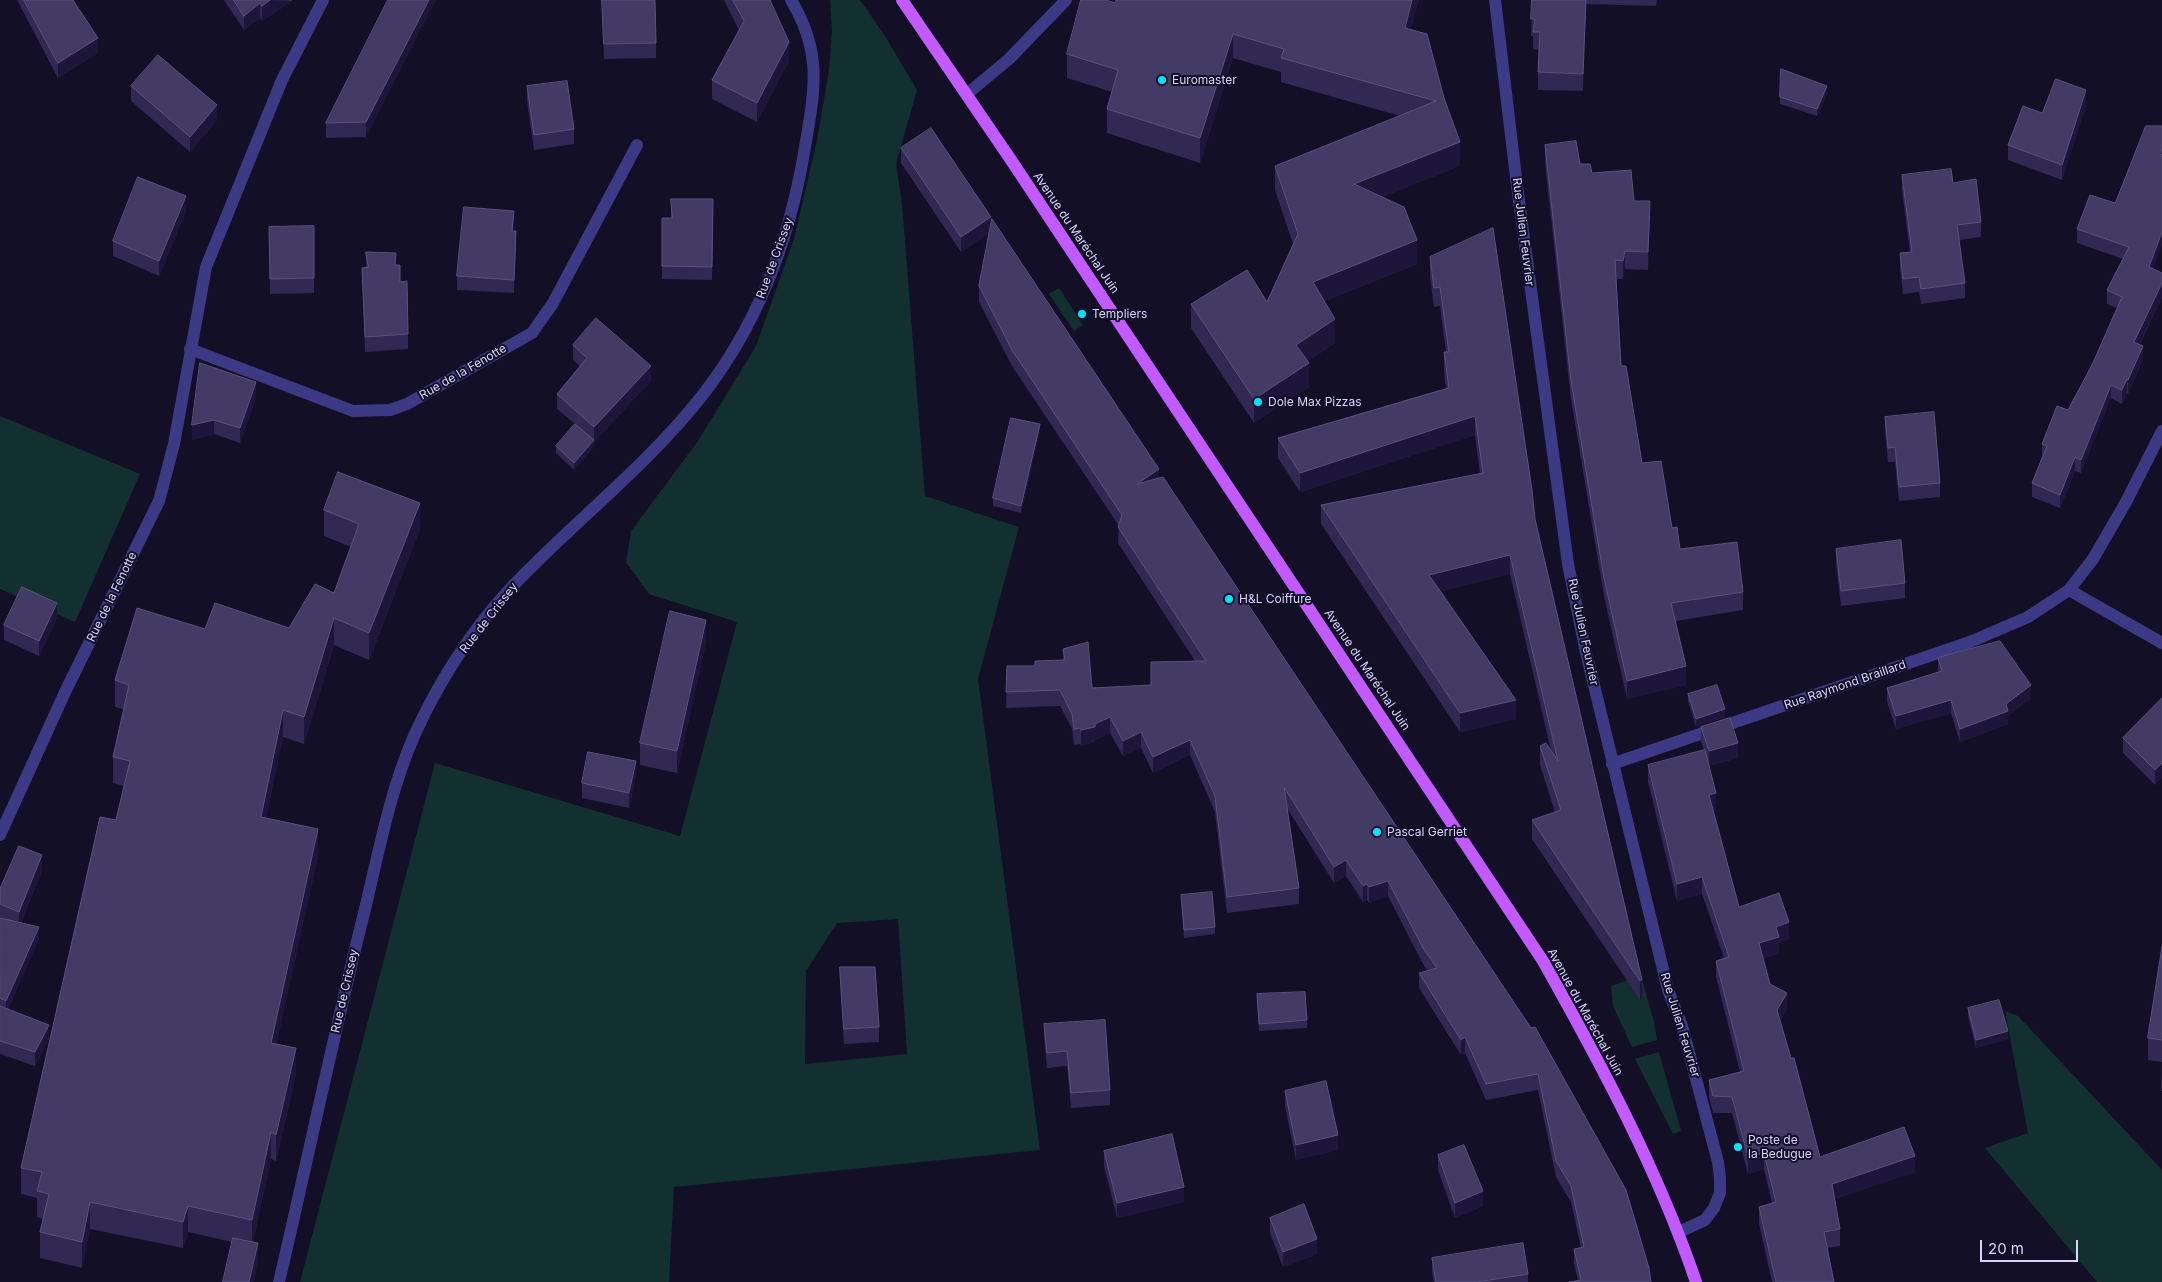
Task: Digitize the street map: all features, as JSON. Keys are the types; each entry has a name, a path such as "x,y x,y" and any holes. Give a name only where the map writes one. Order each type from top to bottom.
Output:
{"main road":[{"name":"Avenue du Maréchal Juin","path":"902,0 1543,961 1591,1046 1679,1232 1696,1282"}],"street":[{"name":"Rue de la Fenotte","path":"0,835 66,690 159,501 174,444 206,267 282,80 323,0"},
{"name":"Rue de Crissey","path":"279,1282 344,991 393,795 415,734 439,689 469,640 506,594 672,430 701,396 743,333 767,286 797,192 814,83 814,62 810,40 791,0"},
{"path":"966,94 1009,59 1066,0"},
{"name":"Rue Julien Feuvrier","path":"1495,0 1561,522 1585,648 1668,990 1682,1026 1718,1162 1720,1193 1714,1208 1705,1220 1679,1232"},
{"name":"Rue de la Fenotte","path":"190,349 354,411 390,410 406,404 532,333 553,303 637,144"},
{"name":"Rue Raymond Braillard","path":"1612,764 1970,642 2028,617 2069,590 2093,559 2126,502 2162,430"},
{"path":"2069,590 2162,643"}],"green space":[{"path":"830,0 860,0 885,36 917,90 896,164 902,203 925,496 1019,527 978,679 1040,1150 674,1187 669,1282 300,1282 435,763 680,836 737,622 649,594 626,562 631,531 698,441 756,346 794,239 817,140 829,70 832,30","holes":["898,919 907,1054 805,1064 806,971 837,923"]},
{"path":"1059,288 1083,325 1074,331 1049,294"},
{"path":"0,416 140,474 75,622 0,589"},
{"path":"1641,976 1657,1040 1632,1047 1613,1006 1611,986"},
{"path":"2005,1011 2018,1016 2162,1170 2162,1282 2097,1282 1985,1148 2028,1133"},
{"path":"1659,1052 1681,1131 1673,1134 1635,1059"}],"building":[{"path":"24,0 73,0 98,38 58,63"},
{"path":"234,0 270,0 262,6 260,3 244,16"},
{"path":"388,0 429,0 366,122 326,123"},
{"path":"602,0 655,0 656,43 604,44"},
{"path":"733,0 770,0 789,42 757,103 712,80 744,21"},
{"path":"1081,0 1106,0 1115,3 1116,0 1412,0 1405,28 1427,34 1444,98 1460,142 1354,184 1404,207 1417,240 1313,282 1335,319 1296,345 1309,363 1254,399 1191,304 1247,270 1267,302 1298,234 1275,166 1436,101 1281,58 1284,49 1233,34 1200,138 1107,109 1118,70 1067,54"},
{"path":"1532,0 1586,0 1583,74 1538,72 1540,32 1533,32 1535,19 1531,19"},
{"path":"158,55 217,105 190,137 131,86"},
{"path":"1781,69 1827,86 1817,109 1780,97"},
{"path":"2056,79 2086,90 2062,165 2008,145 2023,106 2042,113"},
{"path":"567,81 574,129 534,135 527,86"},
{"path":"2146,126 2162,126 2162,150 2160,154 2162,155 2162,232 2149,267 2162,273 2162,283 2134,342 2143,346 2128,380 2122,390 2111,385 2081,460 2075,457 2060,495 2032,483 2047,446 2042,444 2057,406 2068,410 2092,365 2122,297 2107,290 2129,247 2077,229 2090,195 2115,203"},
{"path":"931,128 991,217 961,237 901,148"},
{"path":"1576,141 1580,164 1590,164 1592,173 1631,170 1634,201 1650,201 1648,252 1625,251 1623,261 1615,260 1621,366 1626,366 1642,463 1661,461 1672,528 1677,527 1680,549 1737,542 1743,592 1671,603 1686,666 1627,681 1604,578 1571,381 1545,145"},
{"path":"1951,169 1953,183 1976,179 1981,222 1957,225 1965,283 1921,289 1919,277 1903,279 1900,253 1912,252 1902,175"},
{"path":"138,177 186,196 159,261 113,241"},
{"path":"671,199 713,199 712,267 662,266 662,218 672,218"},
{"path":"464,207 514,211 512,231 516,231 514,280 457,276"},
{"path":"992,219 1159,469 1137,484 1163,477 1531,1028 1535,1027 1626,1190 1649,1268 1651,1282 1569,1282 1581,1280 1574,1249 1584,1247 1571,1186 1556,1161 1538,1074 1486,1084 1465,1037 1461,1040 1419,973 1437,968 1423,948 1388,881 1369,887 1367,884 1363,886 1346,860 1334,867 1284,787 1299,888 1227,897 1215,796 1190,740 1153,757 1141,732 1123,741 1110,717 1095,724 1095,727 1081,730 1080,728 1074,729 1072,714 1060,690 1006,692 1007,666 1035,666 1035,661 1065,660 1063,649 1088,642 1092,688 1151,685 1151,662 1206,661 1118,527 1122,515 1012,350 979,286"},
{"path":"314,226 314,278 270,279 269,227"},
{"path":"1493,228 1535,519 1642,980 1640,981 1532,820 1561,810 1540,746 1546,743 1558,761 1510,555 1429,575 1516,700 1460,713 1321,505 1483,473 1475,416 1300,473 1278,438 1449,388 1444,352 1449,352 1440,287 1434,288 1430,257"},
{"path":"366,252 396,253 395,265 400,265 400,282 407,281 408,334 365,337 362,268 368,267"},
{"path":"596,318 651,366 594,427 557,394 587,358 573,345"},
{"path":"200,363 256,382 240,428 214,420 192,425"},
{"path":"1934,412 1940,483 1899,487 1895,447 1888,448 1885,417"},
{"path":"1011,418 1040,424 1021,506 993,498"},
{"path":"575,424 594,440 574,463 556,446"},
{"path":"338,472 420,503 369,633 334,618 304,717 283,710 261,817 318,829 271,1043 296,1048 276,1135 271,1132 252,1220 188,1206 183,1222 90,1202 82,1242 40,1232 49,1194 37,1191 42,1172 21,1168 100,817 116,820 130,761 113,757 129,685 115,680 137,608 205,629 215,603 289,628 315,584 334,593 359,524 324,510"},
{"path":"1901,540 1905,583 1841,591 1836,549"},
{"path":"22,587 57,603 39,641 4,625"},
{"path":"670,611 706,620 677,751 640,743"},
{"path":"2000,641 2031,685 2006,704 2008,711 1960,729 1951,700 1896,716 1887,688 1942,671 1938,658"},
{"path":"1717,685 1725,709 1696,719 1688,694"},
{"path":"2162,698 2162,763 2155,770 2123,738"},
{"path":"1730,718 1738,743 1709,751 1701,727"},
{"path":"1705,750 1716,793 1709,795 1739,907 1779,893 1789,922 1776,927 1779,937 1759,943 1770,984 1787,993 1777,1010 1791,1058 1794,1058 1820,1157 1904,1127 1915,1156 1832,1184 1840,1229 1824,1232 1834,1282 1776,1282 1759,1207 1776,1202 1764,1153 1748,1157 1732,1097 1713,1096 1709,1080 1744,1071 1716,961 1729,957 1702,877 1677,884 1648,765"},
{"path":"588,752 636,761 629,793 582,783"},
{"path":"19,846 42,855 19,912 0,904 0,889"},
{"path":"1212,892 1215,927 1184,930 1181,895"},
{"path":"0,918 39,927 6,1001 0,998"},
{"path":"2162,947 2162,1040 2148,1038"},
{"path":"840,967 875,967 879,1027 844,1029"},
{"path":"1305,992 1307,1020 1259,1024 1257,994"},
{"path":"1999,1000 2008,1031 1976,1040 1968,1008"},
{"path":"0,1006 49,1025 35,1052 0,1041"},
{"path":"1105,1020 1110,1090 1071,1093 1067,1051 1047,1053 1044,1024"},
{"path":"1326,1081 1338,1135 1296,1145 1285,1091"},
{"path":"1172,1134 1184,1187 1117,1203 1104,1151"},
{"path":"1464,1145 1483,1191 1455,1203 1438,1155"},
{"path":"1304,1204 1317,1239 1283,1252 1270,1218"},
{"path":"233,1238 258,1243 249,1282 223,1282"},
{"path":"1523,1243 1528,1274 1477,1282 1436,1282 1432,1258"}],"place":[{"name":"Euromaster","path":"1162,80"},
{"name":"Templiers","path":"1082,314"},
{"name":"Dole Max Pizzas","path":"1258,402"},
{"name":"H&L Coiffure","path":"1229,599"},
{"name":"Pascal Gerriet","path":"1377,832"},
{"name":"Poste de la Bedugue","path":"1738,1147"}]}
